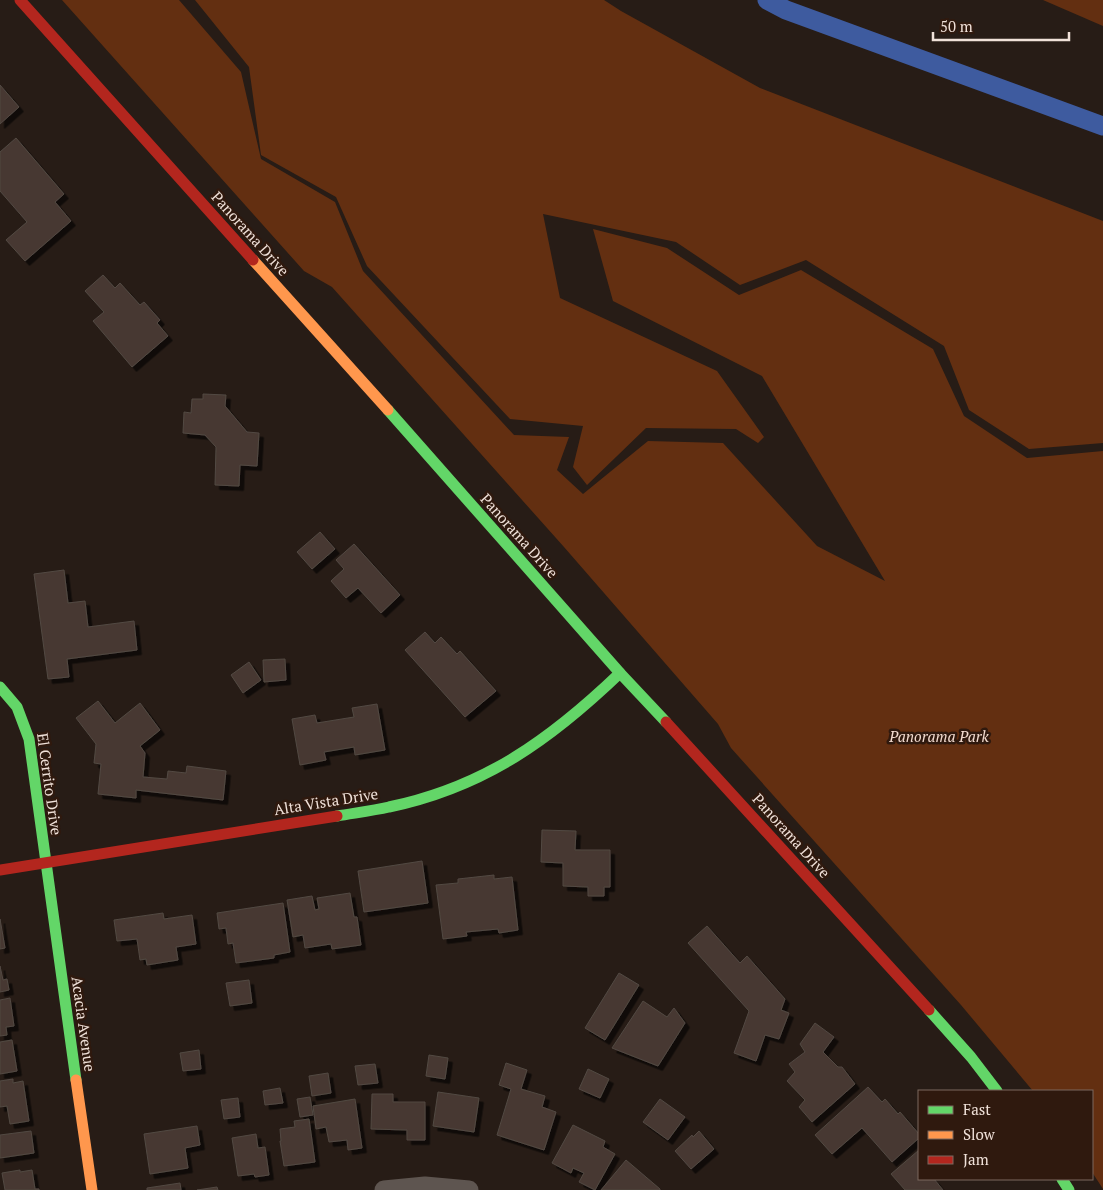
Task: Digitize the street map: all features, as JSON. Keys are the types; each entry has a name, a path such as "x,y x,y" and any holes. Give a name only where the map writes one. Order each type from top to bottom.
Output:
{"main road":[{"name":"Panorama Drive","path":"20,0 362,381 620,673 709,768 965,1050 996,1090"},
{"name":"Alta Vista Drive","path":"0,870 390,807 432,796 505,764 542,741 579,712 620,673"},
{"name":"El Cerrito Drive","path":"0,687 17,707 29,739 45,863"},
{"name":"Acacia Avenue","path":"45,863 92,1190"}],"street":[{"path":"384,1190 425,1186 469,1190"}],"green space":[{"name":"Panorama Park","path":"62,0 179,0 241,72 261,159 335,202 363,271 514,435 569,437 557,470 583,494 648,441 723,443 817,546 885,581 762,376 613,301 593,229 667,248 739,295 801,270 933,349 964,416 1027,458 1103,451 1103,1189 1093,1174 1093,1090 1032,1090 961,1005 731,748 718,724 564,547 332,287 304,271"},
{"path":"195,0 604,0 760,88 1103,221 1103,443 1029,449 969,410 944,346 806,260 740,285 676,242 543,214 560,298 717,371 764,437 758,443 736,429 646,428 587,485 573,467 583,426 510,419 367,266 336,197 261,155 249,67"},
{"path":"1043,0 1103,0 1103,26"}],"building":[{"path":"0,85 19,107 0,124"},
{"path":"16,138 64,194 55,202 71,221 25,261 6,240 27,222 0,191 0,152"},
{"path":"103,275 115,288 120,283 140,305 144,302 160,320 157,323 168,336 132,367 93,321 104,312 85,291"},
{"path":"203,394 226,395 225,406 247,432 259,433 257,466 240,465 239,486 215,485 216,447 205,435 183,433 184,412 191,413 192,399 203,399"},
{"path":"320,532 335,549 312,569 297,552"},
{"path":"354,544 400,595 381,613 358,588 346,598 331,581 344,569 336,560"},
{"path":"64,570 68,603 85,601 88,627 134,621 137,650 67,659 69,677 48,679 34,574"},
{"path":"425,632 435,643 441,637 457,654 460,651 496,691 465,717 405,650"},
{"path":"285,659 286,680 264,682 263,660"},
{"path":"249,662 261,680 243,693 231,675"},
{"path":"98,701 115,723 140,703 160,730 140,746 145,753 143,777 167,779 168,771 186,773 187,766 226,771 223,800 136,790 136,798 98,794 101,764 94,763 96,744 76,718"},
{"path":"377,704 385,750 355,755 354,747 324,752 326,760 300,765 292,719 315,715 317,723 354,717 352,708"},
{"path":"542,830 576,831 575,850 610,850 610,887 604,887 604,896 588,896 588,887 563,886 563,863 541,862"},
{"path":"422,861 428,903 364,912 358,871"},
{"path":"494,875 494,879 512,877 518,930 499,933 498,929 466,932 467,936 443,939 436,885 458,883 458,879"},
{"path":"350,893 354,917 357,917 361,945 332,949 331,944 305,948 303,935 293,937 287,900 312,896 315,910 319,909 317,898"},
{"path":"283,903 290,952 274,955 274,958 236,963 233,943 228,944 226,928 219,929 217,913"},
{"path":"163,913 164,919 192,915 196,944 176,947 178,960 147,965 146,959 140,960 137,939 117,941 114,920"},
{"path":"0,919 5,948 0,949"},
{"path":"707,926 740,963 747,956 785,999 781,1010 789,1013 779,1039 765,1035 756,1061 734,1053 749,1011 688,943"},
{"path":"0,966 3,980 7,979 9,990 0,992"},
{"path":"619,973 639,985 605,1040 585,1028"},
{"path":"249,980 252,1003 230,1006 226,983"},
{"path":"10,998 14,1026 6,1027 7,1035 0,1036 0,1000"},
{"path":"643,1001 667,1017 674,1008 685,1023 658,1066 612,1048"},
{"path":"815,1023 834,1037 823,1052 838,1067 842,1067 855,1084 812,1122 799,1107 805,1100 787,1081 795,1072 789,1064 805,1052 800,1044"},
{"path":"12,1040 17,1071 0,1074 0,1042"},
{"path":"199,1050 201,1069 183,1071 180,1053"},
{"path":"429,1055 448,1058 445,1079 426,1076"},
{"path":"506,1063 527,1070 521,1089 545,1096 542,1107 556,1112 544,1150 497,1135 511,1089 499,1085"},
{"path":"375,1064 378,1083 358,1085 355,1066"},
{"path":"588,1069 609,1079 600,1098 579,1089"},
{"path":"328,1073 331,1093 312,1096 309,1076"},
{"path":"13,1079 13,1083 23,1081 29,1121 10,1124 7,1106 0,1107 0,1081"},
{"path":"868,1087 882,1102 885,1099 898,1114 900,1112 918,1133 918,1139 892,1162 862,1128 832,1154 815,1135"},
{"path":"280,1088 283,1103 265,1105 263,1091"},
{"path":"438,1092 479,1098 474,1132 433,1126"},
{"path":"372,1094 393,1094 393,1102 425,1102 425,1140 407,1140 407,1130 371,1129"},
{"path":"310,1097 313,1115 300,1117 297,1099"},
{"path":"238,1098 240,1117 224,1119 221,1100"},
{"path":"355,1099 362,1148 348,1150 347,1140 329,1142 326,1127 316,1129 313,1106"},
{"path":"660,1099 685,1117 668,1140 643,1122"},
{"path":"309,1119 315,1162 284,1166 280,1129 295,1127 294,1121"},
{"path":"573,1125 605,1141 603,1147 615,1154 595,1190 579,1182 584,1173 573,1168 571,1173 552,1163"},
{"path":"197,1126 200,1145 185,1148 188,1168 150,1174 144,1134"},
{"path":"31,1131 34,1153 0,1158 0,1135"},
{"path":"699,1131 714,1149 691,1169 675,1151"},
{"path":"256,1134 258,1148 265,1147 269,1175 255,1177 254,1174 238,1176 232,1138"},
{"path":"918,1151 918,1180 935,1180 943,1190 905,1190 891,1174"},
{"path":"626,1160 660,1189 660,1190 601,1190"},
{"path":"20,1170 20,1172 32,1170 35,1189 39,1190 5,1190 2,1173"},
{"path":"180,1183 181,1190 147,1190 147,1188"},
{"path":"217,1187 218,1190 197,1190"}],"waterway":[{"path":"767,0 786,10 1103,126"}],"traffic: fast":[{"path":"388,410 620,673 666,722"},
{"path":"337,816 424,798 456,787 486,773 542,739 568,719 620,673"},
{"path":"0,687 17,707 29,739 76,1080"},
{"path":"929,1010 971,1057 996,1090"},
{"path":"1063,1180 1069,1190"}],"traffic: slow":[{"path":"253,260 388,410"},
{"path":"76,1080 92,1190"}],"traffic: jam":[{"path":"20,0 253,260"},
{"path":"666,722 929,1010"},
{"path":"0,870 337,816"}]}
